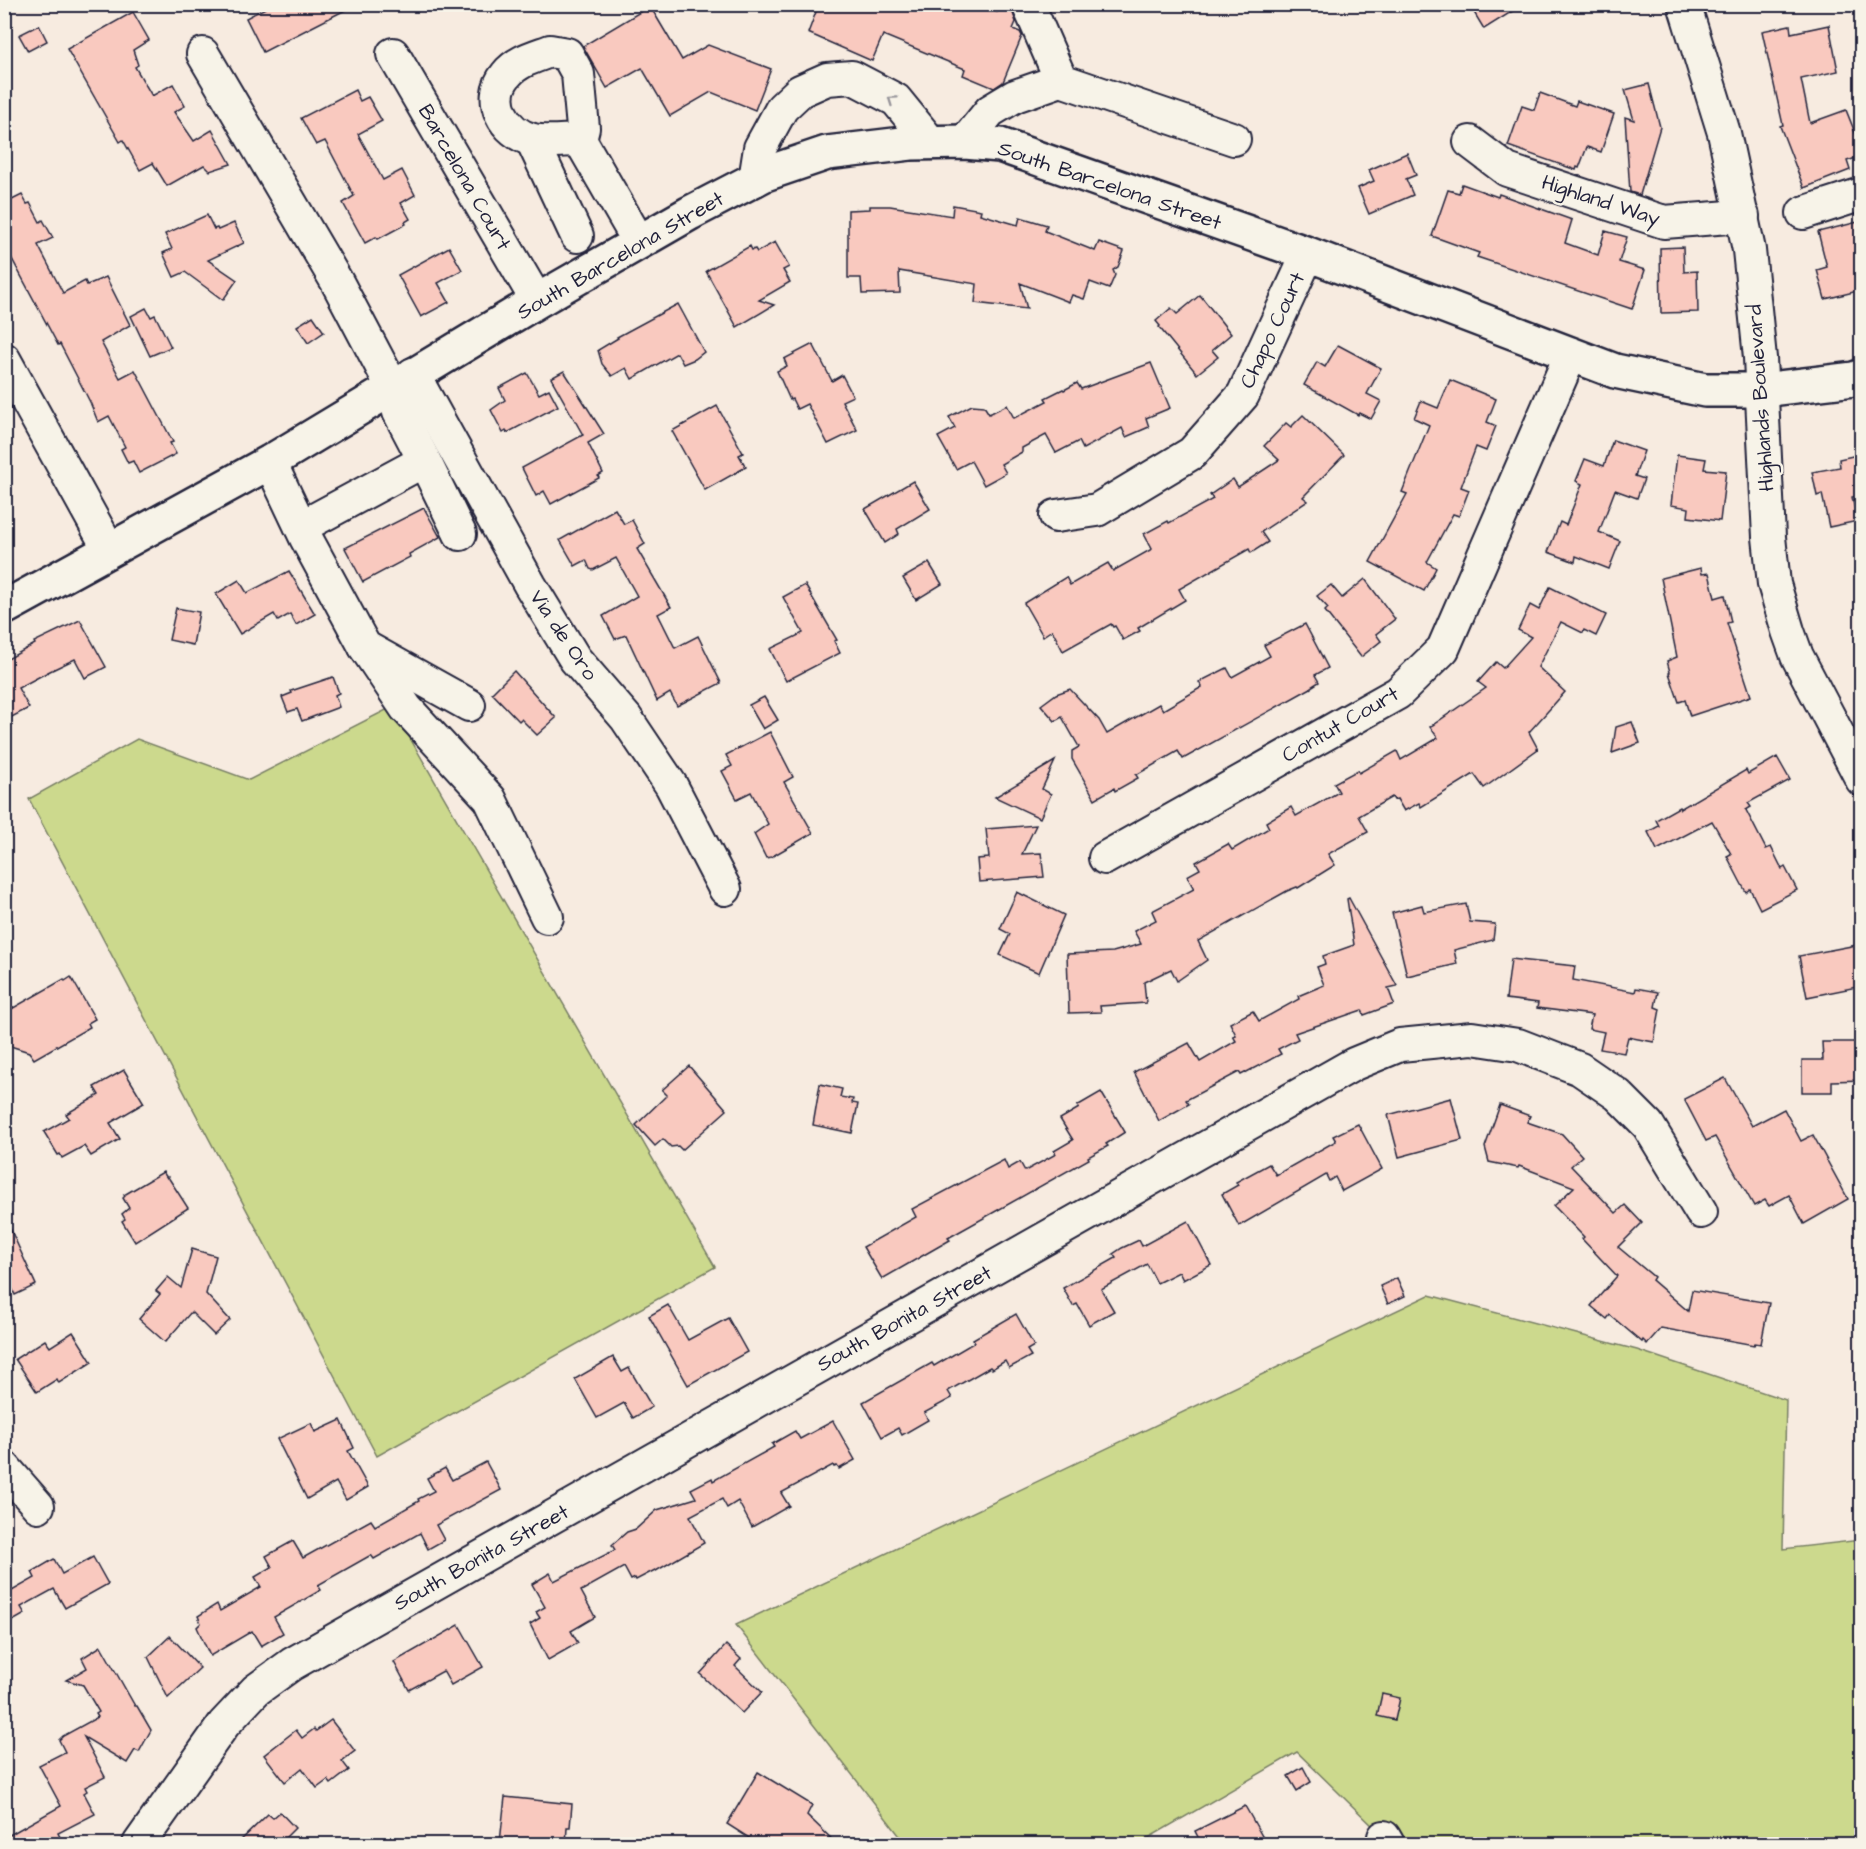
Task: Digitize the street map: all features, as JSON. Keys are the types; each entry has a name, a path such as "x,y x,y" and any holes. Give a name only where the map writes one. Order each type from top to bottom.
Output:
{"main road":[{"name":"South Barcelona Street","path":"4,608 270,462 639,242 755,180 827,153 931,142 1000,145 1308,254 1615,371 1705,390 1762,390 1854,379 1862,376"}],"street":[{"path":"1028,4 1061,81"},
{"name":"Highlands Boulevard","path":"1684,4 1724,133 1749,250 1762,390 1769,537 1774,584 1788,631 1807,677 1862,780"},
{"path":"580,140 532,140 509,127 499,111 497,93 506,75 523,60 550,51 567,54 578,74 583,128 580,140 639,242"},
{"path":"203,54 337,282 403,381 399,412 460,534"},
{"name":"Barcelona Court","path":"393,54 537,301"},
{"path":"755,180 760,148 782,108 800,91 827,79 852,77 896,100 931,142"},
{"path":"965,142 990,111 1015,96 1061,81 1234,140"},
{"path":"532,140 577,236"},
{"name":"Highland Way","path":"1470,142 1507,170 1664,222 1743,216"},
{"path":"1803,213 1862,194"},
{"name":"Chapo Court","path":"1056,516 1097,510 1192,453 1243,395 1308,254"},
{"name":"Contut Court","path":"1105,858 1398,693 1443,649 1571,354"},
{"path":"4,359 109,549"},
{"name":"Via de Oro","path":"403,381 574,659 626,718 671,784 725,889"},
{"path":"301,526 418,464 423,458"},
{"path":"270,462 365,647 406,708 490,799 548,917"},
{"path":"365,647 469,705"},
{"name":"South Bonita Street","path":"139,1845 224,1724 256,1690 292,1664 1354,1064 1400,1045 1472,1038 1518,1045 1580,1069 1618,1095 1647,1125 1701,1212"},
{"path":"4,1467 38,1506"}],"green space":[{"path":"392,707 715,1267 377,1456 29,799 137,739 249,780"},
{"path":"1429,1295 1637,1350 1786,1400 1783,1549 1861,1540 1861,1844 1388,1844 1384,1837 1297,1752 1138,1844 906,1844 736,1625"}],"building":[{"path":"273,4 357,4 263,52 246,18"},
{"path":"819,4 977,4 997,12 1000,4 1004,4 1011,7 1016,22 1013,29 1020,32 1022,36 1003,82 994,88 963,75 965,69 883,35 872,61 808,33"},
{"path":"1469,4 1524,4 1484,29"},
{"path":"650,6 682,60 708,45 771,69 755,110 711,92 670,116 642,68 607,88 583,46"},
{"path":"133,12 149,40 133,50 138,65 135,67 152,96 173,84 185,106 174,112 194,141 212,130 231,164 210,171 204,165 167,186 153,163 140,170 123,140 120,142 67,49"},
{"path":"39,25 47,41 28,51 19,35"},
{"path":"1790,25 1791,33 1829,25 1838,71 1801,79 1810,123 1846,110 1862,150 1862,156 1847,161 1850,170 1804,188 1780,126 1783,125 1762,31"},
{"path":"1649,84 1660,127 1640,195 1630,192 1625,117 1634,120 1625,90"},
{"path":"355,90 360,101 368,97 382,121 358,134 383,180 402,170 415,195 401,203 410,219 405,222 406,224 378,239 376,237 365,243 343,203 354,196 325,141 316,145 301,118"},
{"path":"1540,93 1575,106 1577,101 1614,114 1601,152 1587,147 1579,168 1577,167 1576,170 1508,146 1522,106 1534,110"},
{"path":"1407,153 1416,175 1406,179 1413,195 1369,214 1358,188 1374,181 1369,170"},
{"path":"1462,184 1498,197 1499,194 1572,220 1565,243 1598,255 1605,231 1627,237 1619,262 1645,270 1632,309 1477,257 1479,253 1432,236 1448,190 1459,193"},
{"path":"22,195 27,204 30,203 40,222 43,220 53,238 38,245 63,293 85,281 87,285 106,277 130,325 101,342 120,378 135,370 173,442 170,443 176,454 139,473 133,461 128,463 121,449 125,447 109,416 98,422 60,344 58,345 4,244 4,204"},
{"path":"953,205 981,210 980,214 1018,225 1020,217 1047,225 1045,231 1095,251 1099,242 1124,251 1118,267 1113,270 1115,275 1109,289 1090,282 1084,299 1072,295 1069,302 1020,283 1027,309 975,303 977,284 899,271 900,293 862,294 861,278 848,278 848,210 870,209 870,206 890,206 952,216"},
{"path":"207,215 214,229 218,230 234,223 244,243 208,260 237,280 223,300 185,272 174,277 163,253 172,249 165,234"},
{"path":"1862,221 1862,290 1825,299 1817,270 1827,267 1818,232"},
{"path":"775,242 789,267 783,270 790,282 759,300 774,305 737,327 706,271 750,246 757,252"},
{"path":"449,247 462,270 438,283 449,302 421,317 398,275"},
{"path":"1683,247 1684,272 1697,271 1698,312 1661,313 1660,248"},
{"path":"1200,295 1231,334 1212,350 1218,357 1197,374 1156,321 1171,308 1177,314"},
{"path":"678,304 704,352 683,364 677,353 632,379 626,368 612,376 602,364 598,350"},
{"path":"146,308 151,317 155,315 171,347 150,356 131,316"},
{"path":"313,316 324,332 308,343 297,326"},
{"path":"813,344 832,381 842,375 853,396 842,401 857,430 828,444 807,404 797,409 792,399 790,400 777,371 787,366 784,359"},
{"path":"1338,345 1381,368 1367,394 1381,401 1371,419 1359,413 1358,415 1304,385 1317,362 1325,367"},
{"path":"1151,363 1170,408 1146,418 1149,427 1126,437 1122,428 1083,449 1079,441 1056,453 1046,435 1022,448 1022,452 1001,464 1006,473 984,485 971,461 956,469 938,437 955,428 949,417 972,405 984,406 989,414 1007,405 1014,418 1047,401 1045,398 1077,383 1081,389"},
{"path":"564,371 604,434 588,443 603,473 598,476 599,478 551,504 544,491 536,496 522,468 583,435 551,378"},
{"path":"527,373 539,394 549,389 558,406 503,433 491,410 505,400 499,388"},
{"path":"1450,380 1496,399 1487,422 1496,426 1486,451 1476,447 1461,487 1469,490 1459,516 1453,514 1427,562 1436,568 1424,591 1370,562 1407,494 1402,492 1429,425 1414,418 1421,401 1438,408"},
{"path":"717,406 743,453 739,455 746,467 705,490 672,431"},
{"path":"1303,415 1344,455 1303,497 1308,501 1261,532 1268,542 1251,553 1249,549 1179,589 1185,600 1138,628 1140,631 1123,640 1115,626 1111,624 1063,651 1052,630 1043,636 1024,603 1066,577 1070,585 1108,563 1113,571 1152,549 1144,534 1213,499 1210,495 1233,479 1238,487 1279,460 1264,446 1286,423 1291,427"},
{"path":"1613,440 1644,451 1635,476 1644,479 1637,498 1615,490 1599,532 1620,541 1609,569 1576,556 1575,562 1548,552 1560,522 1566,525 1582,484 1576,481 1585,459 1604,466"},
{"path":"1862,454 1862,495 1852,497 1858,521 1829,527 1822,494 1817,496 1812,472 1840,467 1839,459"},
{"path":"1677,455 1706,459 1704,469 1726,471 1720,521 1688,517 1689,508 1671,505"},
{"path":"913,481 930,509 897,529 899,534 885,543 865,509"},
{"path":"424,508 440,537 409,554 410,557 363,582 345,548"},
{"path":"615,509 624,524 632,520 645,544 637,549 671,607 658,614 675,648 698,636 721,683 677,706 670,693 657,701 626,635 615,639 603,616 637,596 616,558 593,570 590,569 586,560 575,566 560,540"},
{"path":"929,563 942,584 916,600 903,578"},
{"path":"1701,568 1702,574 1709,573 1715,598 1725,595 1731,622 1727,623 1751,696 1690,716 1685,700 1679,702 1669,673 1667,661 1677,657 1661,578"},
{"path":"289,571 315,614 296,625 290,614 278,621 274,614 240,634 216,594 239,580 247,593"},
{"path":"1365,579 1395,619 1376,634 1381,641 1361,657 1325,611 1328,608 1317,596 1331,585 1342,598"},
{"path":"805,585 837,640 834,641 840,653 786,681 770,649 803,633 783,597"},
{"path":"1550,587 1606,615 1596,636 1584,630 1583,633 1561,622 1538,667 1565,692 1529,732 1538,749 1484,788 1474,774 1421,807 1419,803 1404,811 1397,799 1394,800 1392,797 1359,816 1368,832 1328,854 1335,865 1298,888 1287,891 1198,941 1207,960 1177,981 1171,969 1144,982 1146,1003 1100,1006 1101,1012 1069,1013 1067,954 1113,952 1141,944 1134,931 1156,920 1152,911 1194,889 1187,876 1200,869 1196,862 1228,844 1232,850 1269,828 1266,822 1291,807 1296,816 1339,792 1334,783 1358,770 1359,773 1397,751 1401,760 1438,738 1430,727 1486,688 1478,682 1496,662 1503,668 1531,637 1518,630 1530,605 1539,610"},
{"path":"176,608 199,612 193,645 169,640"},
{"path":"80,620 106,667 85,678 75,659 50,671 18,688 29,708 4,721 4,661 35,644 34,642"},
{"path":"1305,624 1328,668 1315,675 1319,682 1183,759 1178,751 1136,775 1138,778 1095,799 1072,759 1072,751 1079,747 1062,717 1055,721 1041,705 1056,694 1070,689 1099,720 1107,734 1159,704 1163,710 1202,687 1199,682 1227,668 1232,677 1270,656 1264,645"},
{"path":"514,671 556,718 537,735 521,719 519,721 492,693"},
{"path":"333,677 339,693 335,695 339,707 302,721 297,709 288,712 282,697 292,693 291,691"},
{"path":"764,697 778,720 763,729 749,705"},
{"path":"1632,722 1640,743 1612,753 1616,727"},
{"path":"770,732 793,777 784,782 813,833 766,858 754,834 768,824 751,792 737,799 722,771 732,766 726,755"},
{"path":"1777,757 1790,780 1748,803 1751,807 1746,810 1766,849 1771,847 1782,869 1785,867 1797,890 1760,909 1750,889 1746,892 1740,881 1727,856 1731,854 1712,821 1657,850 1648,832 1659,826 1656,820 1679,807 1680,809 1746,770 1748,774"},
{"path":"1055,761 1042,789 1051,794 1040,818 995,797"},
{"path":"1036,825 1022,854 1041,853 1044,877 979,882 977,859 989,858 986,829"},
{"path":"1017,892 1064,915 1039,973 1000,955 1010,934 1000,929"},
{"path":"1349,898 1397,986 1388,988 1394,1004 1364,1015 1362,1010 1295,1033 1298,1039 1278,1049 1281,1054 1241,1075 1239,1072 1186,1100 1189,1104 1159,1121 1134,1072 1189,1043 1200,1062 1236,1041 1233,1036 1236,1035 1230,1023 1253,1011 1259,1021 1299,999 1298,996 1324,985 1317,967 1325,964 1323,956 1354,945 1347,899"},
{"path":"1466,904 1470,922 1495,924 1493,940 1454,950 1457,964 1407,976 1392,913 1422,905 1424,912"},
{"path":"1862,944 1862,986 1807,997 1799,956"},
{"path":"1511,959 1575,966 1573,980 1635,992 1636,988 1658,992 1655,1007 1660,1009 1654,1042 1628,1037 1624,1053 1600,1049 1604,1032 1589,1029 1592,1015 1537,1008 1538,1003 1506,999"},
{"path":"71,977 95,1019 88,1023 90,1027 34,1059 29,1052 4,1044 4,1024 8,1011"},
{"path":"1822,1042 1862,1042 1862,1080 1832,1081 1832,1092 1802,1092 1802,1060 1823,1060"},
{"path":"689,1066 727,1110 682,1150 678,1146 671,1147 663,1139 655,1146 636,1125 667,1095 662,1090"},
{"path":"124,1070 144,1103 110,1123 120,1139 91,1156 84,1146 62,1158 44,1132 69,1118 66,1114 99,1095 94,1087"},
{"path":"1725,1078 1752,1126 1784,1109 1801,1141 1813,1135 1848,1199 1804,1224 1789,1195 1769,1206 1765,1200 1754,1206 1715,1137 1706,1141 1684,1099"},
{"path":"820,1084 842,1089 840,1097 853,1099 852,1103 858,1104 852,1133 813,1125"},
{"path":"1101,1092 1125,1132 1106,1144 1108,1146 1088,1157 1089,1159 948,1238 950,1240 882,1279 863,1247 916,1217 912,1209 1004,1160 1008,1169 1020,1162 1025,1171 1056,1154 1054,1151 1073,1140 1060,1119"},
{"path":"1451,1098 1462,1140 1399,1157 1388,1115"},
{"path":"1500,1105 1530,1116 1527,1122 1562,1134 1582,1156 1571,1166 1616,1213 1625,1205 1642,1223 1618,1247 1654,1277 1652,1280 1688,1311 1692,1290 1769,1303 1761,1344 1755,1343 1754,1345 1661,1328 1647,1344 1610,1315 1607,1319 1591,1306 1617,1276 1554,1206 1574,1187 1519,1166 1518,1168 1489,1162 1485,1147"},
{"path":"1358,1124 1382,1169 1342,1191 1335,1177 1329,1181 1326,1175 1239,1226 1222,1194 1238,1185 1236,1182 1269,1164 1276,1175 1336,1141 1333,1136"},
{"path":"163,1172 188,1208 135,1242 122,1221 125,1219 122,1214 129,1208 123,1198 124,1195"},
{"path":"4,1215 36,1285 15,1295 12,1288 4,1291"},
{"path":"1188,1221 1211,1265 1183,1280 1179,1272 1157,1283 1147,1264 1101,1289 1114,1311 1089,1325 1077,1304 1073,1306 1063,1288 1116,1258 1113,1254 1122,1248 1139,1240 1142,1246"},
{"path":"192,1249 216,1256 206,1294 230,1320 214,1335 191,1312 165,1342 139,1319 160,1294 156,1291 168,1277 181,1288"},
{"path":"1397,1278 1405,1296 1388,1304 1380,1286"},
{"path":"668,1305 688,1340 728,1318 747,1352 688,1385 649,1316"},
{"path":"1016,1314 1034,1346 1027,1350 1031,1356 1009,1368 1005,1361 992,1369 990,1367 948,1391 952,1398 924,1413 928,1420 902,1435 898,1428 882,1437 863,1402 932,1363 934,1366 975,1342 973,1339"},
{"path":"73,1332 92,1362 59,1383 57,1379 37,1392 15,1359 45,1340 50,1347"},
{"path":"613,1357 622,1372 629,1368 652,1407 633,1418 624,1403 597,1418 575,1379"},
{"path":"341,1420 354,1448 348,1451 368,1487 346,1500 336,1482 307,1499 277,1439 311,1423 315,1432"},
{"path":"833,1421 855,1460 839,1469 833,1465 781,1493 789,1506 752,1527 738,1501 727,1508 722,1499 690,1516 704,1543 636,1580 635,1578 631,1580 624,1567 581,1591 595,1617 571,1631 578,1643 548,1660 530,1624 540,1618 536,1612 545,1607 532,1584 550,1573 554,1581 615,1550 612,1545 627,1532 636,1529 657,1510 696,1498 691,1489 712,1478 713,1481 774,1447 772,1444 795,1431 800,1439"},
{"path":"486,1462 501,1490 436,1525 444,1540 428,1549 420,1533 374,1559 371,1555 318,1585 321,1590 274,1617 283,1633 261,1646 252,1631 210,1656 197,1627 201,1623 198,1616 217,1604 220,1611 261,1587 255,1577 272,1567 266,1556 293,1541 303,1558 371,1520 375,1526 419,1501 418,1499 434,1491 427,1478 445,1468 452,1480"},
{"path":"93,1557 108,1584 65,1608 54,1589 21,1607 25,1614 4,1626 4,1578 12,1591 35,1578 32,1572 54,1559 62,1574"},
{"path":"459,1625 483,1667 451,1685 443,1671 409,1690 394,1662"},
{"path":"170,1636 200,1668 168,1698 148,1657"},
{"path":"726,1645 741,1659 735,1666 762,1692 742,1713 700,1674"},
{"path":"101,1646 151,1730 139,1752 135,1750 127,1763 84,1737 105,1777 85,1787 87,1791 84,1793 95,1814 58,1833 64,1845 4,1845 4,1838 61,1806 39,1765 65,1752 59,1740 63,1736 98,1717 96,1714 99,1712 83,1685 66,1680 87,1668 82,1658"},
{"path":"1382,1694 1400,1698 1395,1720 1377,1716"},
{"path":"331,1720 355,1751 342,1761 349,1770 331,1784 328,1780 317,1788 302,1768 285,1782 264,1755 296,1730 302,1738"},
{"path":"1303,1767 1311,1782 1297,1791 1288,1776"},
{"path":"758,1772 812,1805 807,1815 838,1845 760,1845 727,1824"},
{"path":"505,1797 572,1804 566,1845 522,1845 500,1842"},
{"path":"1245,1806 1267,1845 1202,1845 1195,1831"},
{"path":"280,1812 295,1828 278,1845 236,1845 268,1814 273,1818"}]}
